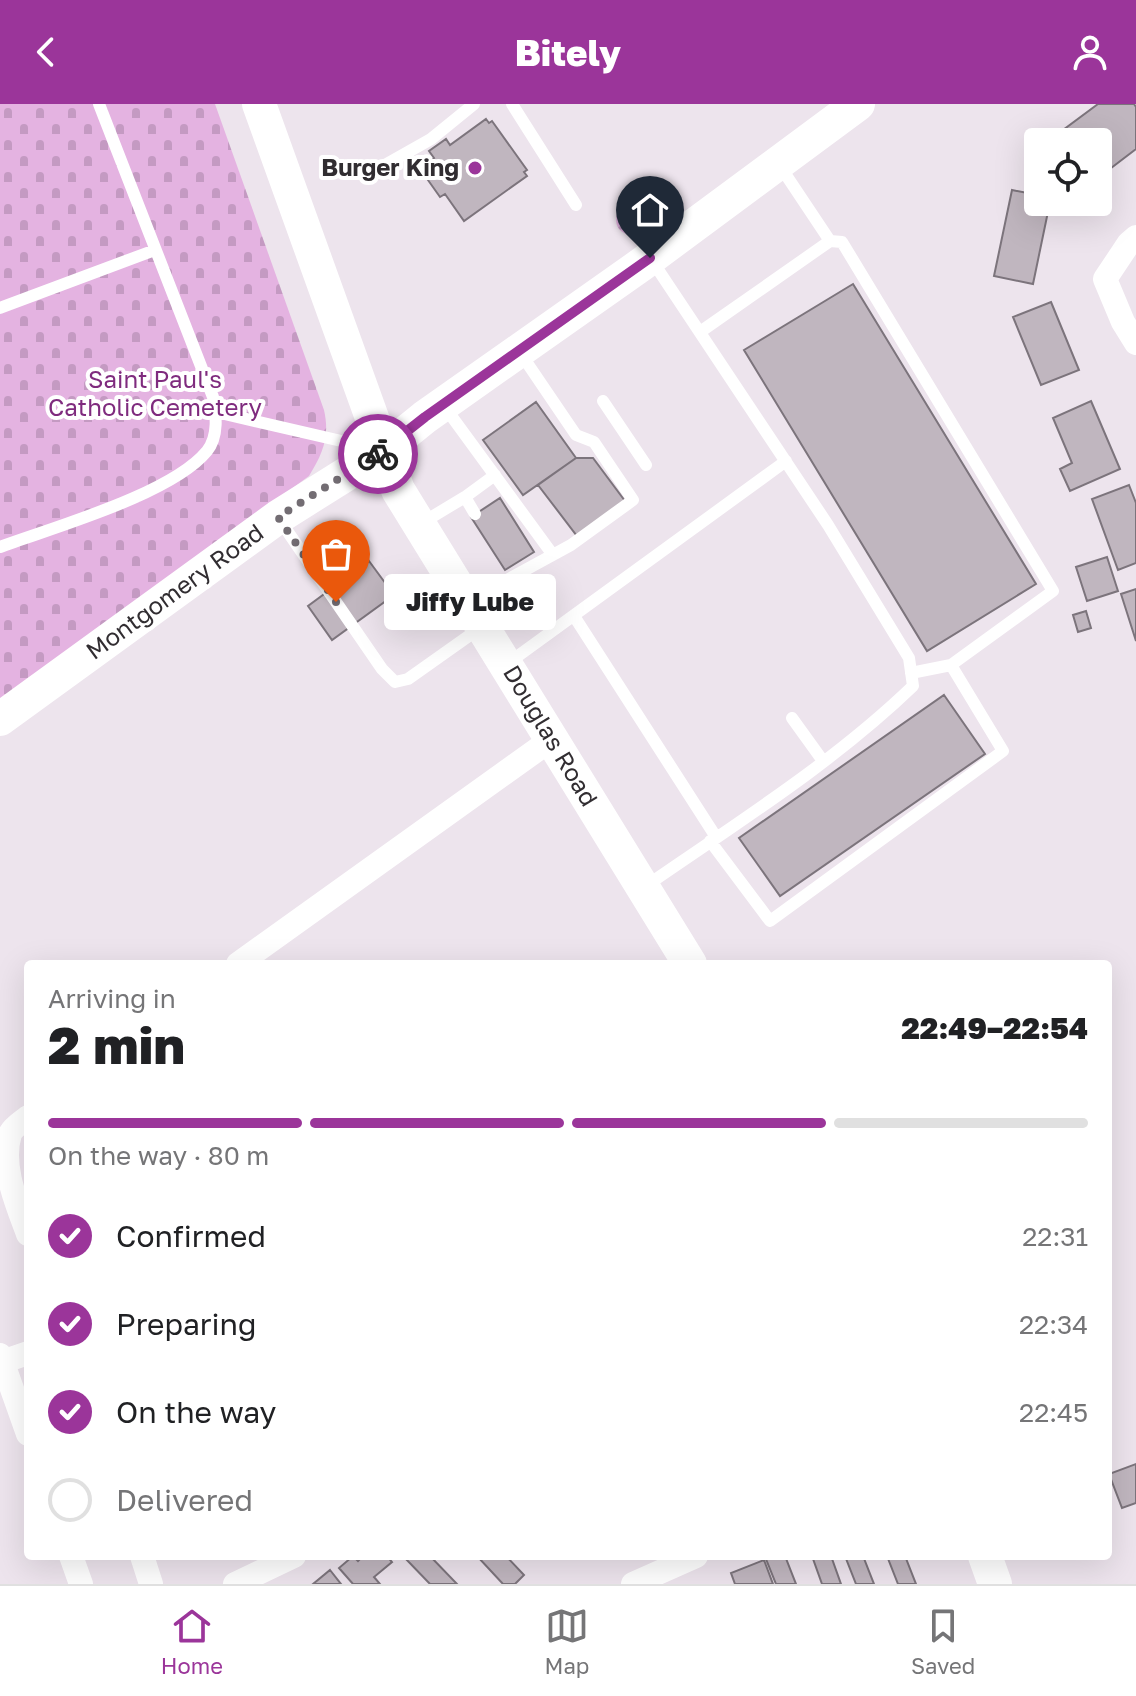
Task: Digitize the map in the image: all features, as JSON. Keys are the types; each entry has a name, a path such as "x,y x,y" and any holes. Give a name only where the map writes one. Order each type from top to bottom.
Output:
{"street":[{"name":"Douglas Road","path":"259,104 398,490 643,888 680,960"},
{"name":"Montgomery Road","path":"0,719 278,517 383,451 858,104"},
{"path":"1136,237 1105,279 1123,322 1136,343"},
{"path":"244,960 552,739"},
{"path":"24,1121 11,1132 5,1156 11,1186 24,1223"},
{"path":"24,1354 1,1358 24,1423"},
{"path":"72,1560 81,1584"},
{"path":"143,1560 151,1584"},
{"path":"235,1584 286,1560"},
{"path":"633,1584 687,1560"},
{"path":"986,1560 995,1584"}],"lane":[{"path":"0,547 156,489 206,451 214,438 216,412 213,397 99,104"},
{"path":"369,174 431,139 474,104"},
{"path":"512,104 576,205"},
{"path":"778,163 830,241"},
{"path":"700,332 830,241 842,242 1053,591 951,665 911,673"},
{"path":"0,308 155,250"},
{"path":"643,888 823,761 882,716 913,686 909,658 786,461 650,258"},
{"path":"278,517 382,669 395,682 408,679 475,614 512,572 553,555 633,500 594,442 576,435 519,351"},
{"path":"603,401 646,465"},
{"path":"443,405 553,555"},
{"path":"216,412 383,451"},
{"path":"507,664 786,461"},
{"path":"419,525 495,475"},
{"path":"465,497 475,514"},
{"path":"574,616 713,839 770,921 1003,751 951,665"},
{"path":"792,718 823,761"}],"green space":[{"name":"Saint Paul's Catholic Cemetery","path":"0,104 215,104 324,410 326,437 309,476 0,702"},
{"path":"629,186 648,216 648,229 639,237 628,235 617,225 618,210"}],"building":[{"path":"1098,104 1134,104 1136,149 1112,167 1112,128 1066,128"},
{"name":"Burger King","path":"486,119 489,123 492,121 527,170 524,172 527,176 464,221 445,194 440,197 423,173 427,170 424,165 434,158 429,151 446,139 450,145"},
{"path":"1012,190 1024,192 1024,216 1047,216 1033,284 994,276"},
{"path":"853,284 1036,584 927,651 744,350"},
{"path":"1051,302 1079,370 1041,385 1013,317"},
{"path":"1091,401 1120,469 1070,491 1060,469 1072,463 1053,418"},
{"path":"536,402 576,458 523,495 483,440"},
{"path":"576,458 593,458 625,501 577,536 538,485"},
{"path":"1129,485 1136,503 1136,563 1118,570 1092,499"},
{"path":"500,498 534,552 505,570 471,517"},
{"path":"1107,557 1118,591 1087,601 1076,567"},
{"path":"369,561 394,595 332,640 308,606"},
{"path":"1136,589 1136,641 1121,594"},
{"path":"1086,611 1091,628 1078,632 1073,615"},
{"path":"944,695 985,754 780,896 739,838"},
{"path":"1136,1464 1136,1503 1122,1508 1112,1482 1112,1473"},
{"path":"348,1560 392,1562 374,1577 380,1584 353,1584 339,1568"},
{"path":"407,1560 434,1560 457,1584 430,1584"},
{"path":"481,1560 510,1560 524,1575 515,1584 503,1584"},
{"path":"764,1560 773,1584 735,1584 731,1573"},
{"path":"766,1560 787,1560 796,1584 776,1584"},
{"path":"813,1560 832,1560 841,1584 822,1584"},
{"path":"847,1560 865,1560 874,1584 856,1584"},
{"path":"889,1560 907,1560 916,1584 898,1584"},
{"path":"330,1570 341,1584 313,1584"}],"way so far":[{"path":"336,602 278,517 378,454"}],"place":[{"name":"Burger King","path":"475,168"},
{"name":"Jiffy Lube","path":"336,602"}],"route":[{"path":"378,454 425,417 650,258"}]}
